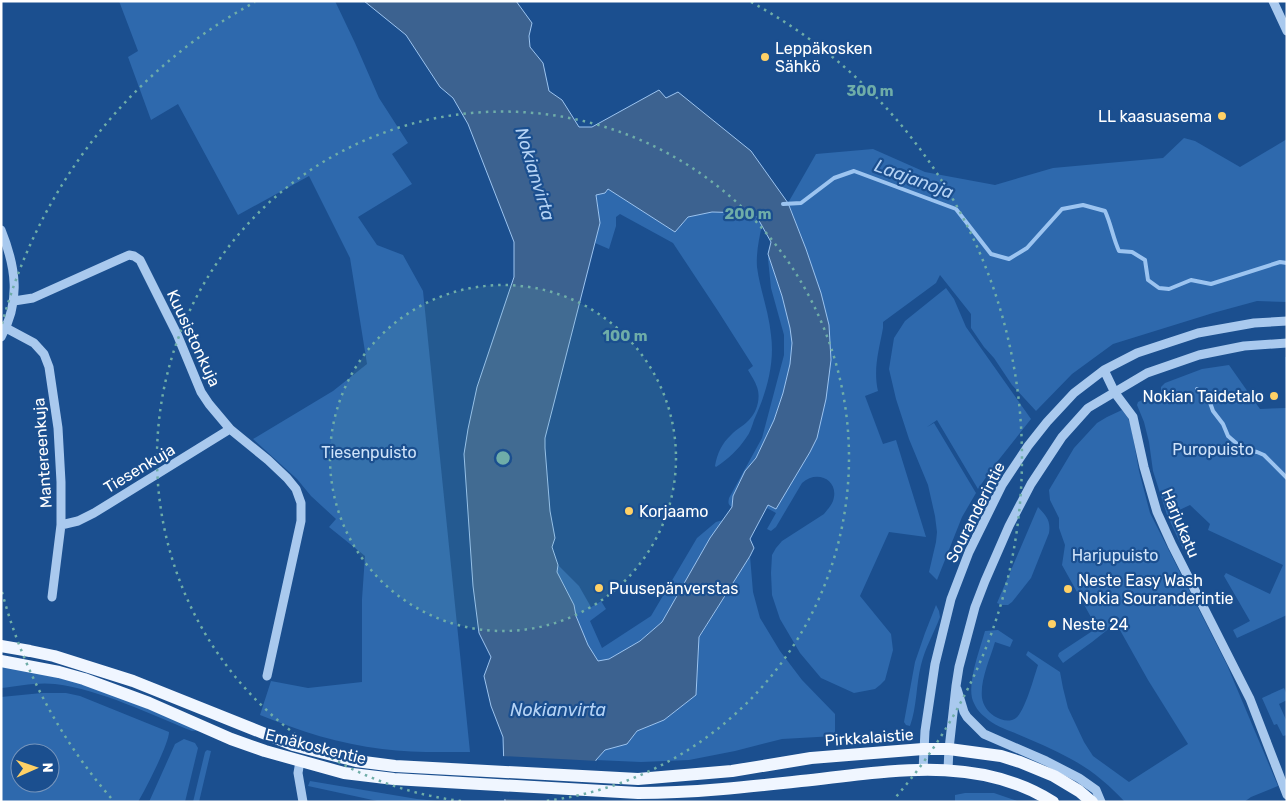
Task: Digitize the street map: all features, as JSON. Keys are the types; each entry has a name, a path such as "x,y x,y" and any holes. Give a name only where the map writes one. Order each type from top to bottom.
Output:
{"main road":[{"name":"Emäkoskentie","path":"1,646 54,656 134,680 293,745 356,761 395,766 638,779"},
{"name":"Emäkoskentie","path":"1,661 84,678 150,703 231,738 300,762 344,773 394,779 664,793 923,770"},
{"name":"Pirkkalaistie","path":"638,779 723,772 812,758 923,749 949,749 1001,756 1020,762 1054,776 1079,791 1092,802"},
{"path":"923,770 948,770 987,775 1023,787 1053,802"}],"street":[{"path":"1273,1 1287,31"},
{"path":"1,230 12,261 14,280 14,302 11,315 1,337"},
{"name":"Kuusistonkuja","path":"14,302 33,298 129,255 134,256 140,260 176,334 201,392 209,404 230,429 268,460 296,489 301,503 301,521 267,676"},
{"name":"Souranderintie","path":"923,770 925,731 937,654 951,598 969,552 1002,484 1047,422 1074,393 1104,370 1137,353 1198,333 1254,323 1287,321"},
{"name":"Mantereenkuja","path":"6,328 34,343 44,354 49,367 58,428 61,482 61,525 52,597"},
{"path":"948,770 956,686 967,635 978,598 1009,526 1031,484 1062,437 1088,408 1147,373 1199,355 1244,346 1287,343"},
{"name":"Harjukatu","path":"1104,370 1115,393 1133,418 1157,512 1250,699 1287,795"},
{"name":"Tiesenkuja","path":"61,525 94,513 230,429"},
{"path":"956,686 964,712 984,734 1046,761 1079,778 1096,790 1101,802"},
{"path":"300,762 298,773 302,802"}],"green space":[{"name":"Tiesenpuisto","path":"119,1 335,1 379,98 408,143 392,154 412,184 358,217 377,245 403,255 423,291 470,752 404,751 366,747 320,736 260,715 271,681 308,688 362,682 362,599 365,556 329,527 336,519 311,496 297,479 253,439 333,391 367,364 350,258 309,176 238,215 178,104 151,120 128,57 138,51"},
{"path":"1184,138 1195,141 1240,167 1287,139 1287,302 1257,301 1113,344 1072,374 1036,411 1012,385 994,358 984,347 971,328 971,314 940,275 936,283 883,322 876,367 878,391 865,396 883,444 896,440 926,537 889,532 860,596 891,634 893,650 885,680 875,689 854,693 821,678 800,653 780,619 772,595 771,573 772,555 782,541 824,514 831,505 834,494 830,482 820,477 814,477 802,483 776,527 771,531 767,529 776,513 767,508 768,505 776,509 831,360 829,325 821,293 788,203 816,154 873,149 925,172 995,185 1053,168 1163,158"},
{"path":"608,189 675,232 688,217 712,212 748,213 757,217 762,225 757,251 757,267 771,335 771,368 751,429 740,446 716,467 720,449 733,433 752,417 756,409 758,391 748,370 753,366 673,243 620,214 616,217 616,226 609,249 595,243 600,223 596,194"},
{"path":"768,254 790,328 792,343 790,364 774,420 756,458 745,471 733,496 732,507 729,504 729,498 762,438 784,355 784,335 771,288"},
{"path":"946,288 954,299 966,327 1031,419 978,489 937,420 927,427 934,423 976,493 962,517 937,580 929,572 937,532 928,485 909,439 896,399 889,369 894,338 905,321"},
{"name":"Puropuisto","path":"1285,357 1287,357 1287,615 1237,638 1233,630 1250,621 1224,576 1226,573 1270,594 1283,565 1208,530 1210,524 1190,505 1173,513 1186,547 1183,549 1167,515 1153,471 1144,422 1137,405 1138,402 1161,391 1161,387 1165,383 1202,369 1229,365 1260,409 1286,408"},
{"name":"Harjupuisto","path":"1122,410 1131,426 1139,471 1150,513 1227,665 1278,786 1251,797 1244,802 1125,802 1100,778 1079,763 992,722 979,711 972,698 973,674 985,631 998,630 1013,640 1010,647 995,642 984,677 983,701 986,708 994,716 1008,721 1016,718 1023,708 1038,665 1026,655 1028,651 1060,672 1068,708 1084,742 1093,756 1129,782 1188,744 1148,680 1116,623 1063,663 1058,656 1059,653 1097,628 1062,565 1065,545 1059,528 1059,518 1050,500 1049,490 1074,448 1097,423"},
{"path":"1038,507 1049,521 1049,533 1031,578 1012,602 1008,605 1002,605 997,603"},
{"path":"723,520 710,538 662,622 640,641 609,659 598,662 588,645 576,616 574,605 557,572 558,565 579,586 591,607 601,601 606,609 590,621 602,648 651,616 697,538 716,522"},
{"path":"750,556 753,592 760,618 780,651 802,680 835,714 835,736 782,739 689,760 641,762 596,760 605,749 627,744 637,731 664,720 696,695 699,638"},
{"path":"936,605 940,617 927,647 919,673 910,726 904,722 915,662"},
{"path":"1,666 65,679 95,688 201,730 192,731 125,703 73,687 55,684 28,684 1,688"},
{"path":"1284,688 1287,700 1279,704 1287,722 1287,735 1283,736 1277,724 1274,725 1262,698"},
{"path":"66,693 80,696 169,732 161,756 138,802 1,802 1,697"},
{"path":"184,739 195,743 198,748 185,802 149,802 175,744"},
{"path":"207,750 211,751 199,802 193,802 205,752"},
{"path":"310,781 417,799 447,802 382,802 308,786"},
{"path":"994,793 1020,802 955,802 955,795"}],"water":[{"name":"Nokianvirta","path":"364,1 516,1 532,23 529,36 530,47 543,63 549,91 562,100 579,127 592,127 659,90 666,98 678,92 751,151 788,203 821,293 829,325 831,360 826,399 817,438 776,509 768,505 750,539 754,548 750,556 699,637 696,695 664,720 637,731 627,744 605,750 596,760 586,802 505,802 503,737 491,706 484,676 491,657 479,633 473,586 464,454 477,387 514,277 514,242 468,124 453,98 440,87 406,35","holes":["608,189 675,232 688,217 712,212 748,213 757,217 771,242 768,254 790,328 792,343 790,364 774,420 756,458 745,471 733,496 732,507 710,538 662,622 640,641 609,659 598,661 588,645 576,616 574,605 557,572 558,565 552,547 555,538 550,511 545,438 600,223 596,195 605,193"]}],"pier":[{"path":"501,756 598,761 589,802 503,799"}],"waterway":[{"name":"Laajanoja","path":"783,204 801,203 834,178 854,171 956,209 991,254 1009,259 1027,248 1062,209 1083,205 1105,211 1119,251 1132,252 1145,260 1148,280 1159,288 1169,289 1191,280 1211,284 1280,262 1287,263"},
{"path":"1197,389 1208,397 1213,411 1223,424 1228,436 1243,449 1264,455 1287,478"}],"place":[{"name":"Leppäkosken Sähkö","path":"765,57"},
{"name":"LL kaasuasema","path":"1222,116"},
{"name":"Nokian Taidetalo","path":"1274,396"},
{"name":"Korjaamo","path":"629,511"},
{"name":"Puusepänverstas","path":"599,588"},
{"name":"Neste Easy Wash Nokia Souranderintie","path":"1068,589"},
{"name":"Neste 24","path":"1052,624"}]}
